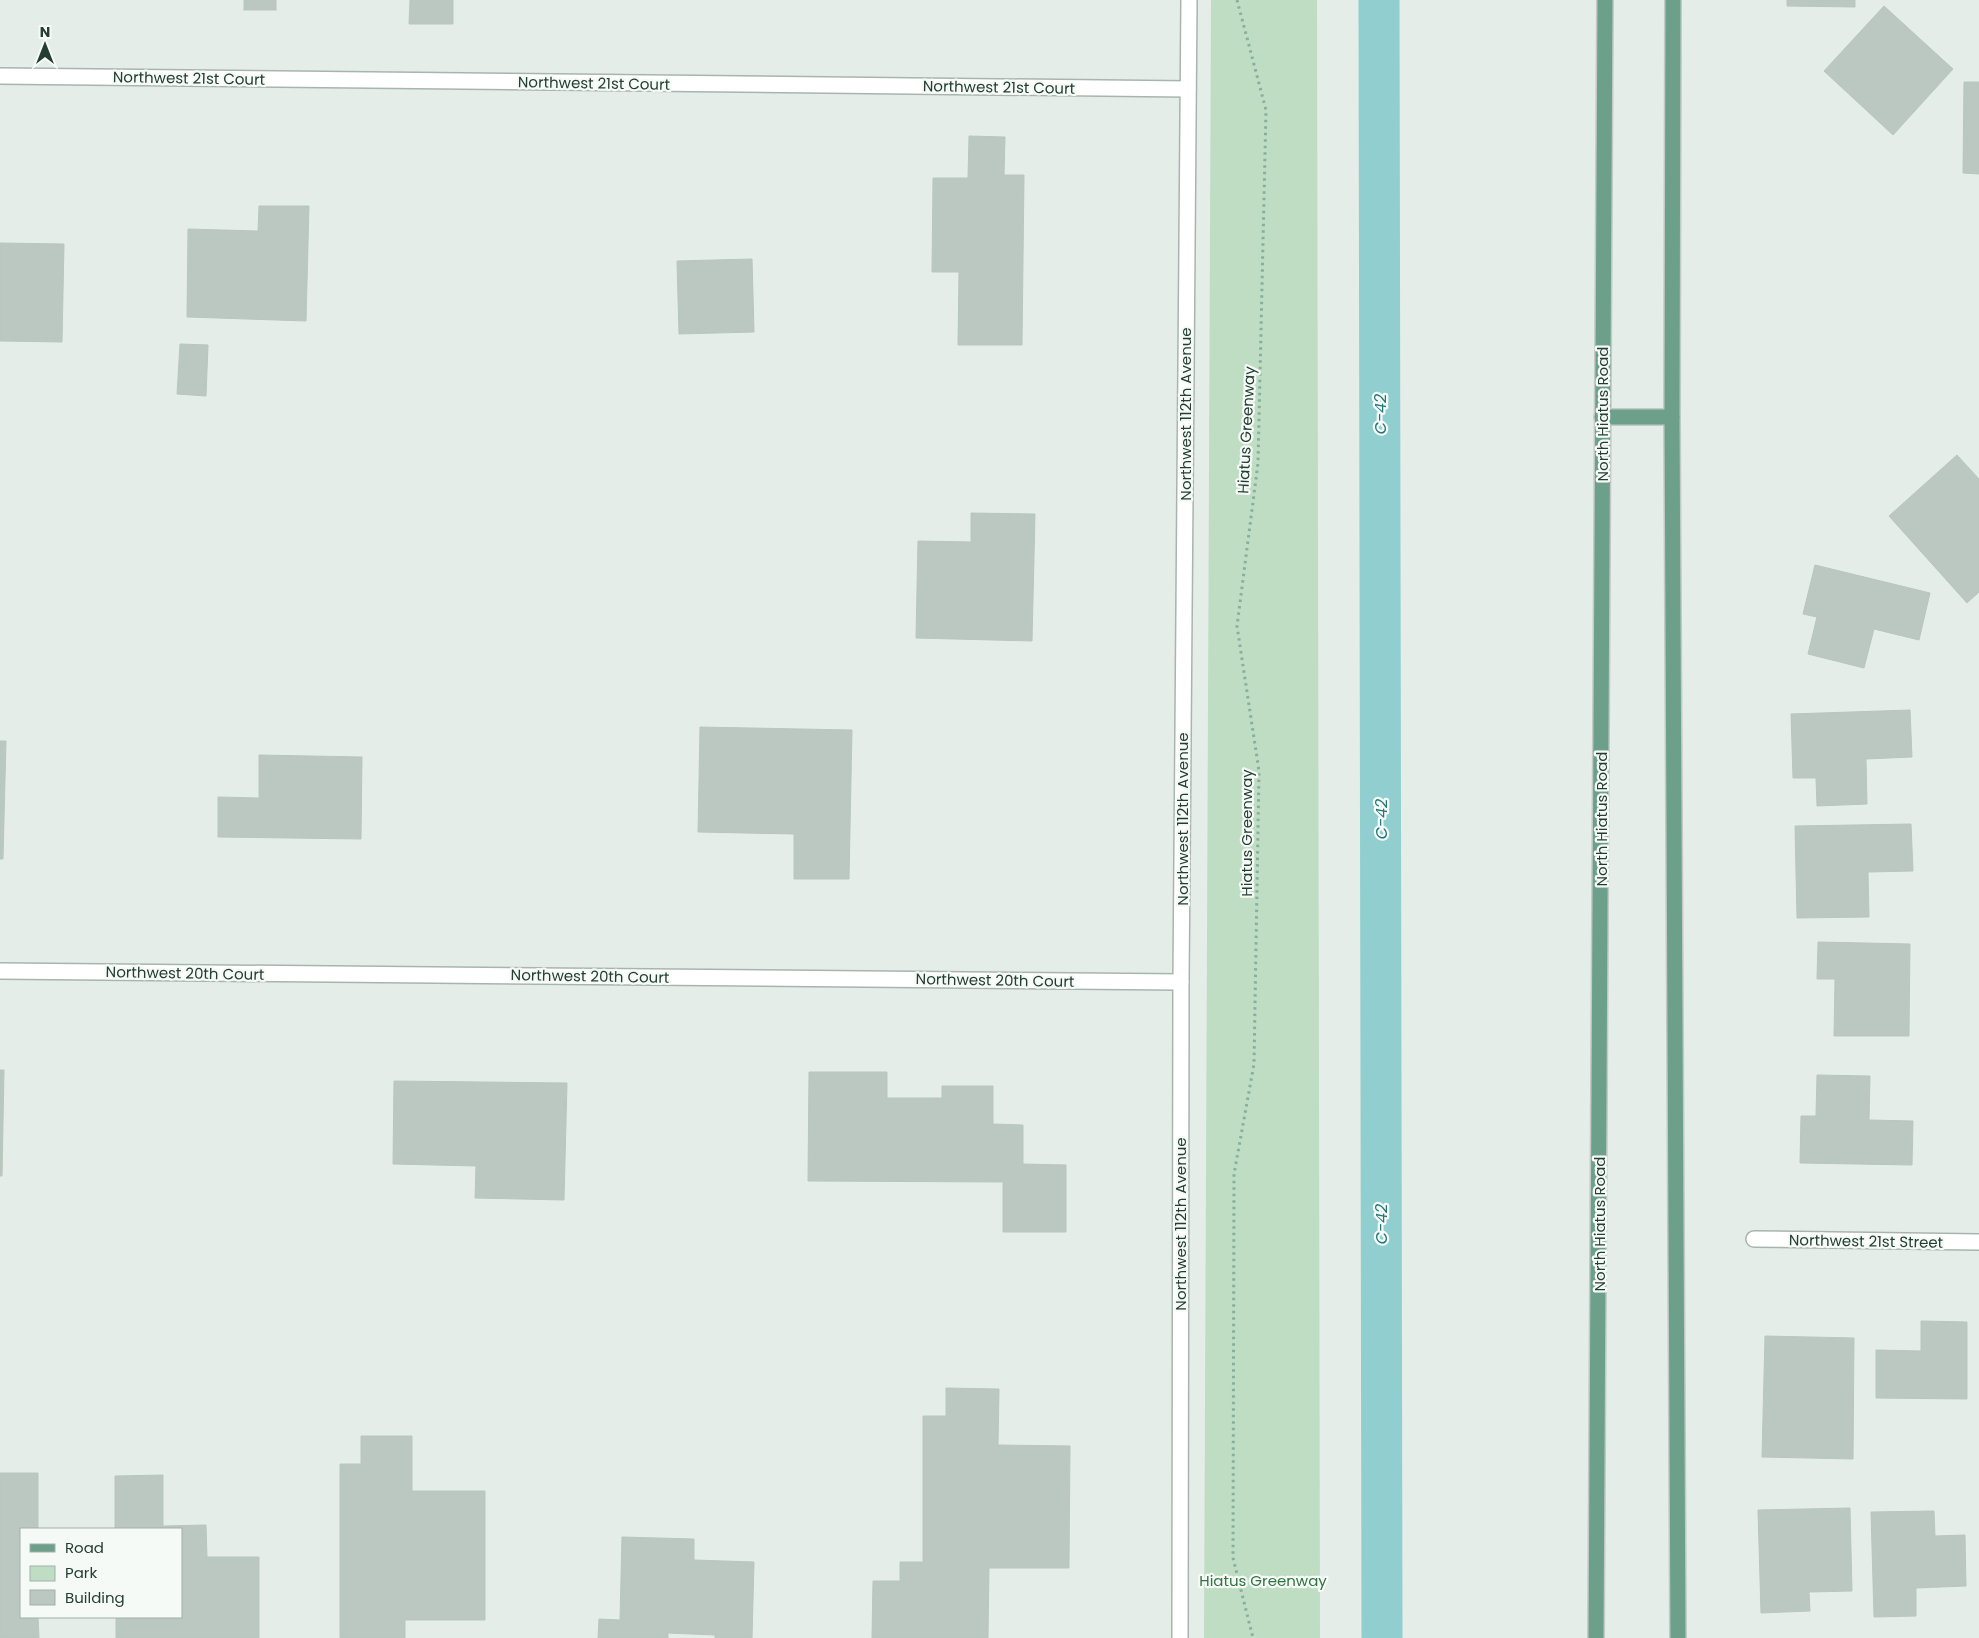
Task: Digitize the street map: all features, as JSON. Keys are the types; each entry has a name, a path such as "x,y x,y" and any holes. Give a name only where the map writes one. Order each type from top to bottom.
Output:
{"main road":[{"name":"North Hiatus Road","path":"1596,1638 1601,1013 1605,0"},
{"path":"1673,0 1672,417 1678,1638"},
{"path":"1602,417 1672,417"}],"street":[{"name":"Northwest 112th Avenue","path":"1180,1638 1181,982 1189,0"},
{"name":"Northwest 21st Court","path":"0,76 1188,89"},
{"name":"Northwest 20th Court","path":"0,971 1181,982"},
{"name":"Northwest 21st Street","path":"1754,1239 1979,1242"}],"path":[{"name":"Hiatus Greenway","path":"1237,0 1266,110 1258,463 1237,626 1259,771 1254,1064 1234,1174 1232,1558 1253,1638"}],"green space":[{"name":"Hiatus Greenway","path":"1211,0 1317,0 1320,1638 1204,1638"}],"building":[{"path":"244,0 276,0 276,10 244,10"},
{"path":"410,0 453,0 453,24 409,24"},
{"path":"1787,0 1855,0 1855,7 1787,6"},
{"path":"1884,6 1953,69 1893,135 1824,71"},
{"path":"1964,82 1979,82 1979,174 1963,173"},
{"path":"969,136 1005,137 1004,175 1024,175 1022,345 958,345 959,272 932,272 933,178 968,178"},
{"path":"259,206 309,206 306,321 187,317 188,229 258,231"},
{"path":"0,243 64,244 62,342 0,341"},
{"path":"752,259 754,332 679,334 677,261"},
{"path":"180,344 208,345 206,396 177,394"},
{"path":"1957,455 1979,479 1979,592 1967,603 1889,516"},
{"path":"971,513 1035,514 1032,641 916,638 918,541 971,542"},
{"path":"1815,565 1930,593 1919,640 1874,629 1864,668 1808,654 1817,617 1803,614"},
{"path":"1910,710 1912,757 1866,759 1867,804 1817,806 1816,778 1793,778 1791,714"},
{"path":"700,727 852,730 849,879 794,879 794,834 698,832"},
{"path":"0,741 6,741 3,859 0,859"},
{"path":"259,755 362,757 361,839 218,837 218,797 259,798"},
{"path":"1911,824 1913,871 1868,872 1869,917 1797,918 1795,826"},
{"path":"1818,942 1910,944 1909,1036 1834,1036 1835,979 1817,979"},
{"path":"0,1070 4,1070 2,1176 0,1176"},
{"path":"809,1072 887,1072 887,1098 942,1098 942,1086 993,1086 993,1124 1023,1125 1023,1164 1066,1165 1066,1232 1003,1232 1003,1182 808,1181"},
{"path":"1817,1075 1870,1076 1869,1120 1913,1121 1912,1165 1800,1163 1801,1116 1816,1116"},
{"path":"394,1081 567,1083 564,1200 475,1198 476,1166 393,1164"},
{"path":"1921,1321 1967,1322 1967,1399 1876,1398 1876,1350 1921,1351"},
{"path":"1765,1336 1854,1338 1853,1459 1762,1457"},
{"path":"946,1388 999,1389 998,1445 1070,1446 1069,1568 989,1568 988,1638 872,1638 873,1581 900,1581 900,1562 923,1562 923,1416 946,1416"},
{"path":"361,1436 412,1436 412,1491 485,1491 485,1620 405,1620 405,1638 340,1638 340,1464 361,1464"},
{"path":"0,1473 38,1473 38,1528 20,1528 20,1618 38,1618 39,1638 0,1638"},
{"path":"163,1475 163,1526 206,1525 207,1557 259,1557 259,1638 116,1638 116,1618 182,1618 182,1528 115,1528 115,1476"},
{"path":"1850,1508 1852,1591 1809,1592 1810,1611 1761,1613 1758,1510"},
{"path":"1934,1511 1935,1536 1965,1535 1966,1586 1916,1588 1916,1616 1874,1617 1871,1512"},
{"path":"622,1537 694,1539 694,1560 754,1562 752,1638 715,1638 715,1635 668,1633 668,1638 598,1638 599,1619 620,1620"}],"waterway":[{"name":"C-42","path":"1379,0 1382,1638"}]}
